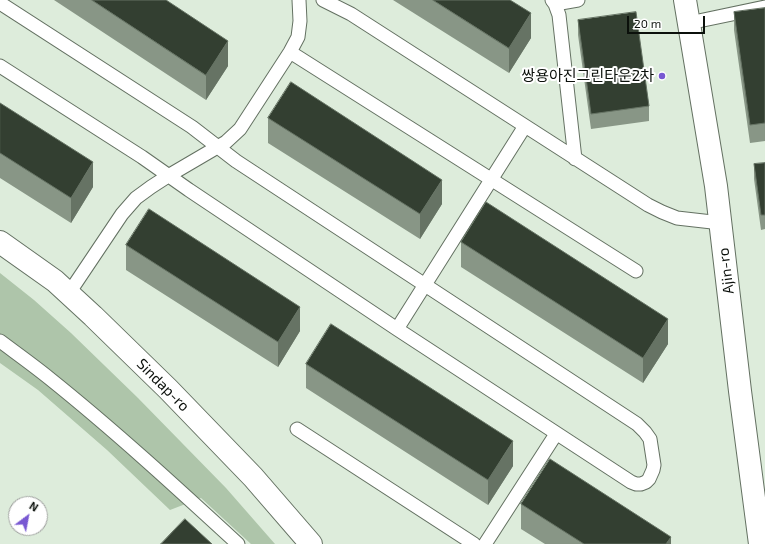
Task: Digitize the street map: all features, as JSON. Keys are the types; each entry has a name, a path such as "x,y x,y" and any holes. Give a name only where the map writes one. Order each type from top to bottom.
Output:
{"street":[{"name":"Ajin-ro","path":"685,0 716,186 760,544"},
{"name":"Sindap-ro","path":"0,242 40,270 69,293 168,389 243,466 311,544"}],"lane":[{"path":"69,293 122,214 136,198 151,186 226,142 240,129 290,52 298,37 300,21 299,0"},
{"path":"322,0 351,14 648,205 677,218 721,223"},
{"path":"575,159 559,14 554,2 578,0"},
{"path":"0,3 192,127 236,162 637,424 650,438 654,465 652,474 646,482 641,484 631,482 396,329 142,158 0,66"},
{"path":"689,23 765,7"},
{"path":"290,52 636,271"},
{"path":"396,329 526,126"},
{"path":"0,341 48,377 117,435 238,544"},
{"path":"297,430 474,544"},
{"path":"485,544 556,434"}],"green space":[{"path":"0,273 34,300 71,333 138,398 226,488 275,544 251,544 201,498 170,510 107,450 38,390 0,363"}],"building":[{"path":"92,0 166,0 228,41 206,75"},
{"path":"433,0 510,0 531,13 509,48"},
{"path":"765,8 765,123 750,125 734,12"},
{"path":"636,12 649,106 591,114 578,20"},
{"path":"291,82 442,180 420,214 268,118"},
{"path":"0,103 93,162 71,198 0,153"},
{"path":"765,163 765,215 761,215 754,164"},
{"path":"486,202 668,319 643,358 461,242"},
{"path":"149,209 300,307 278,342 126,245"},
{"path":"331,324 513,441 488,480 306,364"},
{"path":"550,459 671,537 666,544 584,544 521,504"},
{"path":"185,519 212,544 161,544"}],"place":[{"name":"쌍용아진그린타운2차","path":"662,76"}]}
